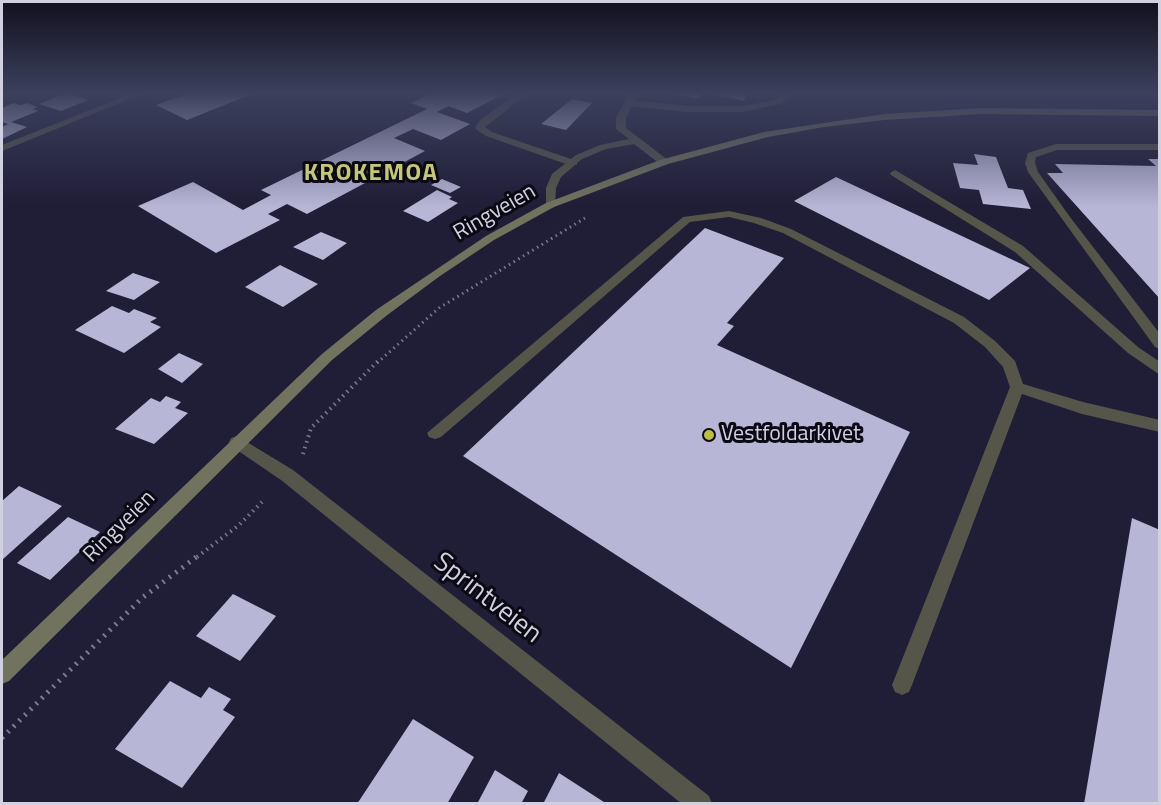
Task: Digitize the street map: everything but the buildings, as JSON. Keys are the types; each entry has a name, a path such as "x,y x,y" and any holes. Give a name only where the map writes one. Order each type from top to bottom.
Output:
{"main road":[{"name":"Ringveien","path":"2,674 237,442 327,357 381,313 474,248 550,205 664,162 784,132"}],"street":[{"path":"2,148 43,132"},
{"path":"485,132 573,162"},
{"path":"624,132 664,162"},
{"path":"550,205 551,188 556,176 573,162 590,150 635,141"},
{"path":"1160,147 1056,147 1031,155 1030,163 1033,172 1066,219 1160,344"},
{"path":"895,173 1019,249 1133,350 1160,370"},
{"path":"435,433 687,219 729,214 757,220 787,231 958,320 990,344 1010,365 1017,387 902,685"},
{"path":"1017,387 1082,408 1160,426"},
{"name":"Sprintveien","path":"237,442 287,475 701,804"}],"path":[{"path":"2,738 142,598 238,525 262,502"}],"place":[{"name":"Vestfoldarkivet","path":"709,435"}],"district":[{"name":"KROKEMOA","path":"371,174"}]}
